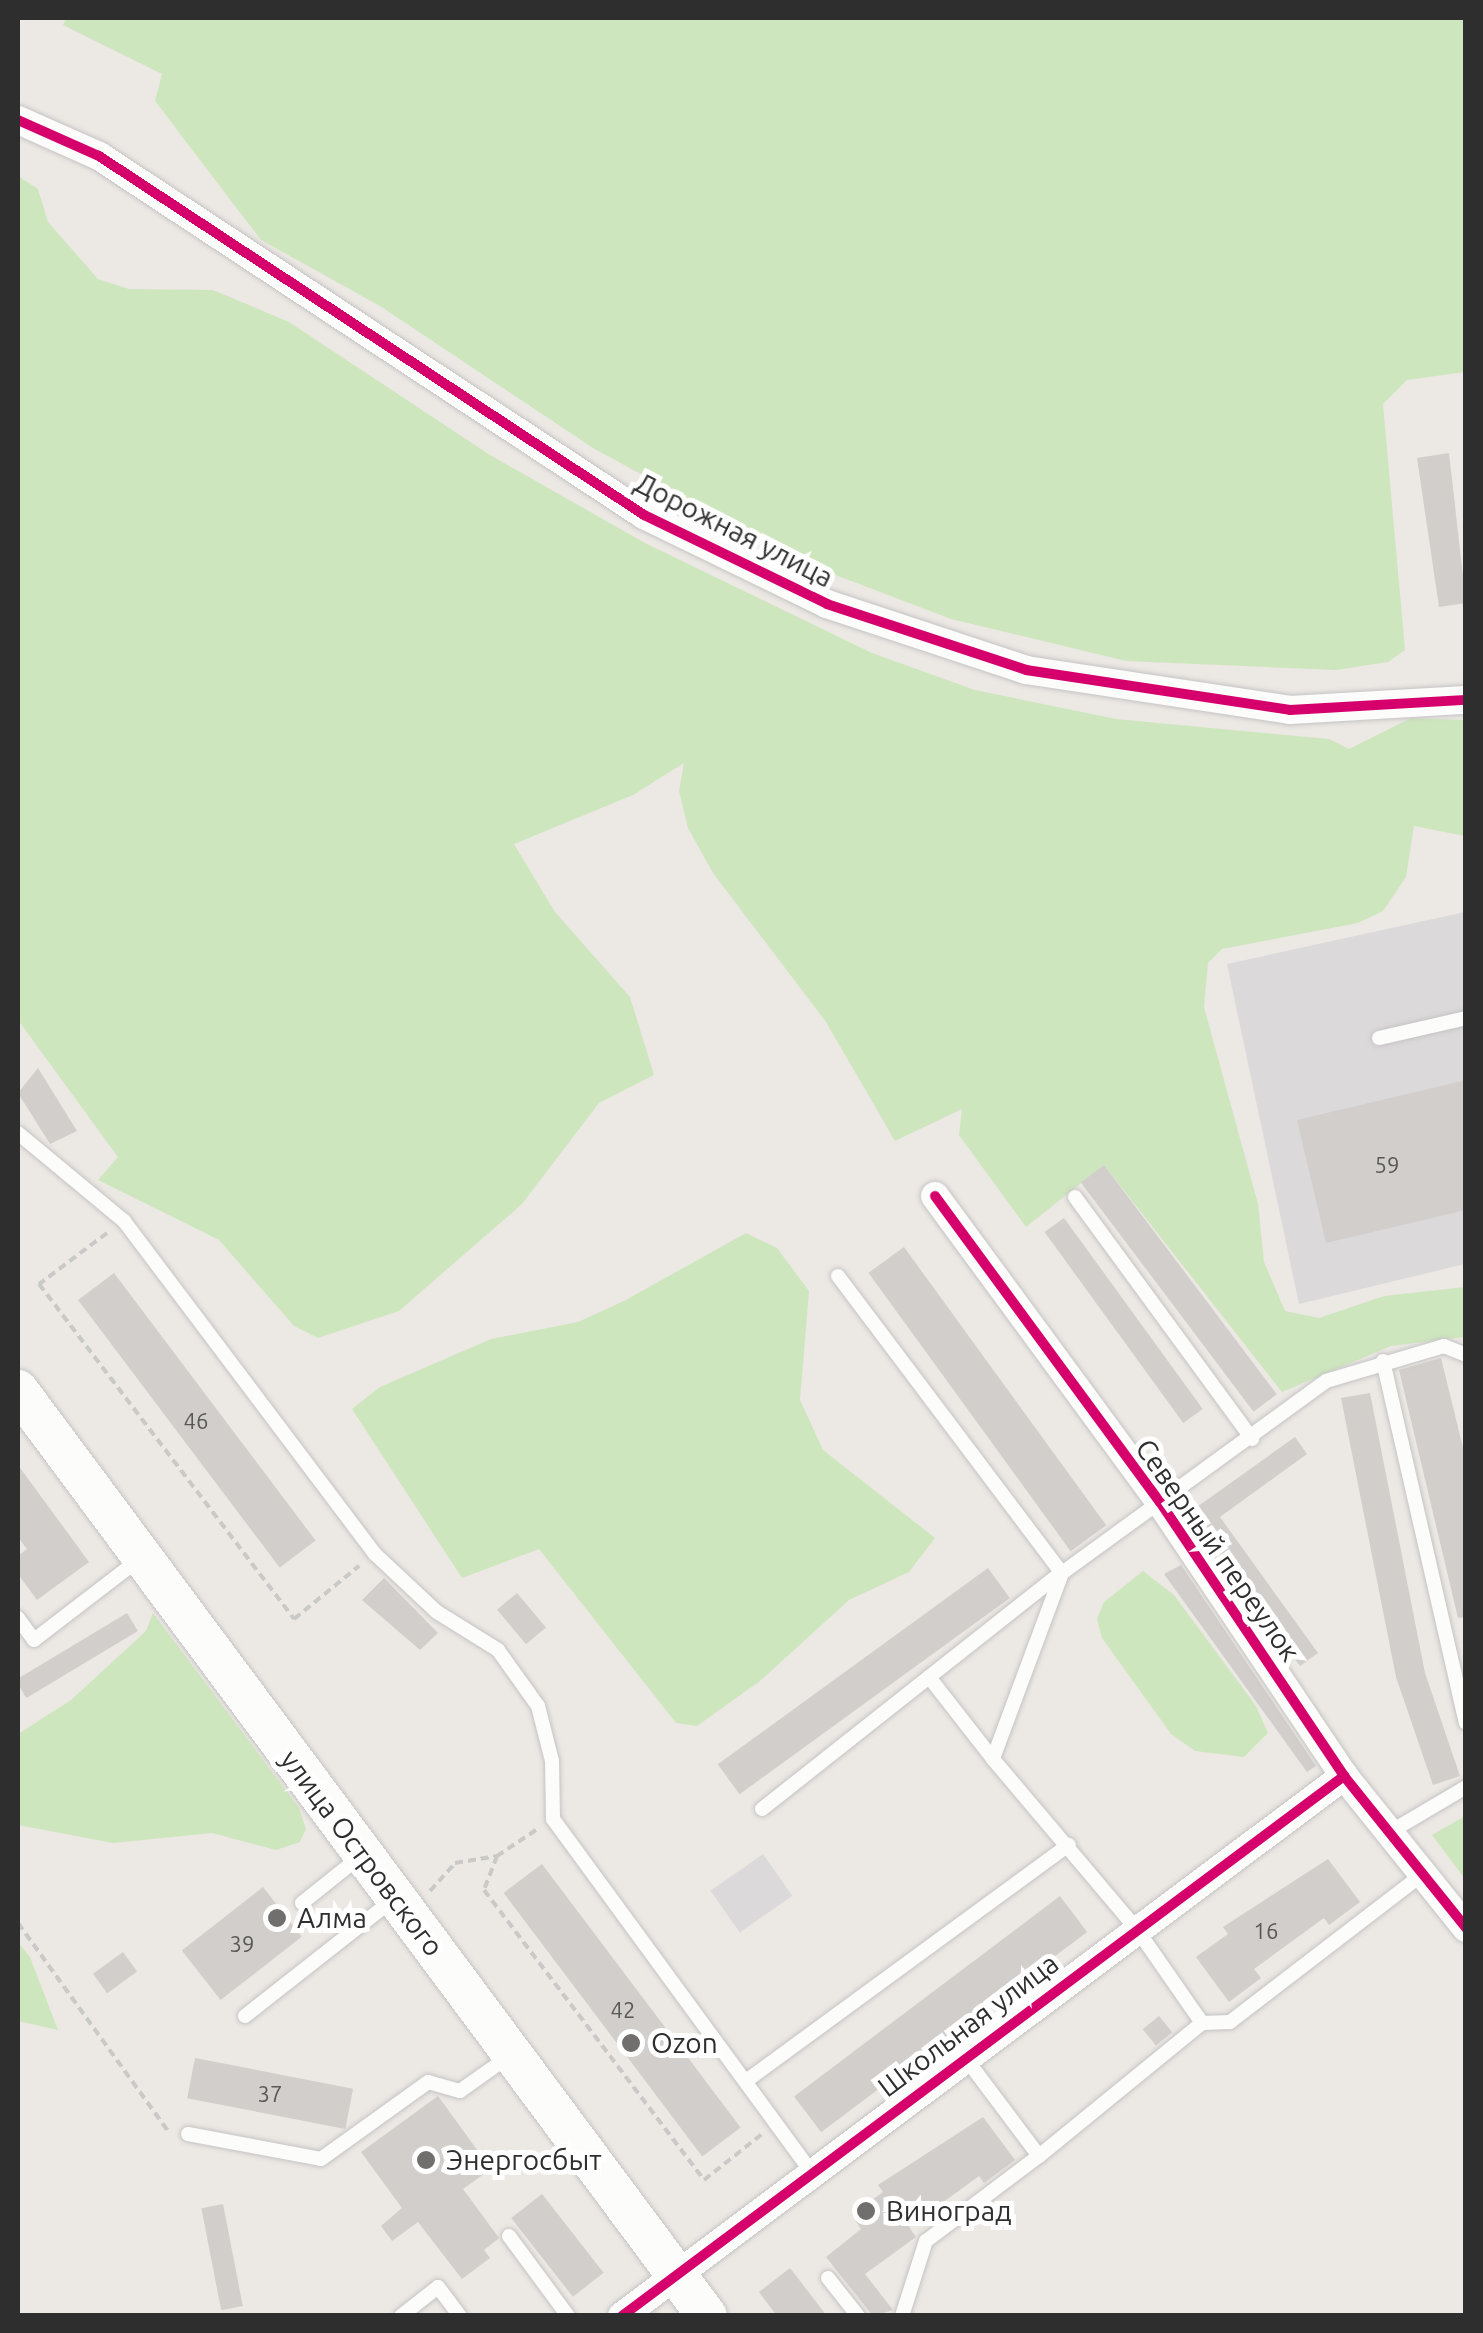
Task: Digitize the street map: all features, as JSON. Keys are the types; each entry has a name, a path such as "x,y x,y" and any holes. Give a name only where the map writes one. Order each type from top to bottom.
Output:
{"main road":[{"name":"улица Островского","path":"18,1390 707,2316"}],"street":[{"name":"Дорожная улица","path":"18,120 99,156 644,515 827,604 1026,670 1290,710 1466,700"},
{"name":"Северный переулок","path":"935,1196 1160,1502 1344,1776 1466,1928"},
{"name":"Школьная улица","path":"622,2316 810,2170 1344,1776"}],"lane":[{"path":"1379,1038 1466,1018"},
{"path":"18,1131 124,1221 375,1554 438,1612 498,1650 538,1706 552,1761 553,1819 810,2170"},
{"path":"1075,1198 1252,1439"},
{"path":"838,1276 1062,1573"},
{"path":"762,1809 1062,1573 1252,1439 1326,1381 1382,1360 1444,1346 1465,1355"},
{"path":"1382,1360 1466,1722"},
{"path":"18,1618 34,1640 142,1558"},
{"path":"993,1759 1062,1573"},
{"path":"928,1678 1136,1928 1202,2023"},
{"path":"1390,1832 1466,1787"},
{"path":"746,2080 1069,1845"},
{"path":"302,1903 363,1854"},
{"path":"902,2316 926,2241 1039,2156 1202,2023 1230,2022 1423,1874"},
{"path":"245,2016 401,1906"},
{"path":"188,2134 320,2160 428,2082 460,2091 513,2054"},
{"path":"964,2056 1039,2156"},
{"path":"509,2236 568,2316"},
{"path":"828,2278 858,2316"},
{"path":"401,2316 438,2288 460,2316"}],"path":[{"path":"124,1221 38,1284 294,1619 375,1554"},
{"path":"401,1906 455,1864 497,1856 553,1819"},
{"path":"497,1856 484,1890 704,2180 776,2123"},
{"path":"18,1923 164,2132 188,2134"}],"shaded area":[{"path":"1465,912 1465,1264 1299,1304 1227,964"},
{"path":"763,1854 792,1896 740,1932 711,1891"}],"green space":[{"path":"66,18 1465,18 1465,372 1407,380 1383,404 1405,650 1388,662 1336,670 1126,661 951,619 804,563 593,448 380,306 261,240 155,101 162,74 63,25"},
{"path":"18,176 38,189 48,222 98,279 129,289 213,290 289,322 490,455 645,543 872,653 975,690 1116,719 1329,739 1349,749 1411,718 1465,720 1465,836 1414,826 1406,877 1383,911 1358,923 1222,949 1208,963 1204,1007 1258,1204 1264,1262 1285,1311 1319,1318 1384,1296 1465,1287 1465,1337 1391,1346 1282,1392 1104,1165 1026,1227 959,1135 962,1109 895,1141 826,1022 713,873 688,828 679,791 684,763 633,795 514,844 555,912 630,997 654,1075 599,1103 522,1204 399,1311 318,1338 294,1326 219,1240 98,1180 118,1157 18,1020"},
{"path":"746,1233 777,1248 809,1291 800,1400 823,1450 935,1538 909,1572 849,1600 760,1681 697,1726 676,1723 539,1549 462,1578 352,1409 380,1387 491,1339 578,1322"},
{"path":"1143,1571 1174,1595 1256,1706 1268,1733 1244,1757 1195,1751 1171,1734 1102,1638 1097,1619 1104,1602"},
{"path":"153,1613 299,1808 306,1829 300,1842 276,1850 212,1833 113,1843 18,1825 18,1734 71,1700 146,1631"},
{"path":"1465,1816 1465,1879 1432,1835"},
{"path":"18,1942 30,1957 58,2030 18,2021"}],"building":[{"path":"1449,453 1466,603 1439,607 1417,458"},
{"path":"38,1068 77,1131 50,1144 18,1093"},
{"path":"1466,1080 1466,1210 1326,1243 1297,1120"},
{"path":"1104,1165 1277,1394 1254,1412 1081,1182"},
{"path":"1064,1218 1203,1409 1183,1423 1045,1232"},
{"path":"904,1247 1106,1525 1071,1551 868,1273"},
{"path":"114,1273 316,1541 280,1568 78,1300"},
{"path":"1441,1358 1466,1460 1466,1617 1458,1618 1399,1370"},
{"path":"1370,1393 1425,1673 1460,1776 1433,1785 1396,1677 1341,1398"},
{"path":"1295,1437 1307,1454 1220,1517 1318,1653 1300,1666 1190,1512"},
{"path":"18,1465 89,1562 37,1600 18,1574 18,1556 27,1549 18,1537"},
{"path":"1181,1565 1316,1766 1307,1772 1164,1574"},
{"path":"988,1568 1010,1598 740,1794 718,1764"},
{"path":"384,1578 438,1633 420,1650 362,1600"},
{"path":"517,1593 546,1627 526,1644 497,1610"},
{"path":"127,1613 138,1631 26,1698 18,1678"},
{"path":"1328,1859 1360,1902 1329,1925 1324,1918 1254,1969 1261,1978 1229,2002 1196,1957 1228,1934 1223,1927"},
{"path":"542,1864 741,2128 702,2156 504,1893"},
{"path":"263,1887 302,1937 221,2000 182,1950"},
{"path":"1060,1896 1087,1932 821,2132 794,2096"},
{"path":"123,1952 137,1971 107,1993 93,1974"},
{"path":"1159,2016 1172,2032 1156,2046 1143,2029"},
{"path":"195,2058 353,2089 345,2129 187,2098"},
{"name":"Энергосбыт","path":"438,2096 491,2169 463,2189 499,2238 484,2250 490,2258 462,2279 418,2222 392,2241 381,2226 402,2208 361,2152"},
{"path":"983,2117 1015,2160 984,2183 979,2176 909,2227 916,2237 865,2274 893,2310 873,2316 826,2257 861,2229 852,2215 883,2192 878,2185"},
{"path":"542,2194 604,2273 573,2297 511,2218"},
{"path":"223,2204 243,2306 221,2310 201,2208"},
{"path":"790,2268 827,2316 777,2316 759,2292"}],"cycle path":[{"path":"18,120 99,156 644,515 827,604 1026,670 1290,710 1466,700"},
{"path":"935,1196 1160,1502 1344,1776 1466,1928"},
{"path":"622,2316 1344,1776"}],"place":[{"name":"Алма","path":"277,1918"},
{"name":"Ozon","path":"631,2043"},
{"name":"Энергосбыт","path":"426,2160"},
{"name":"Виноград","path":"866,2211"}]}
